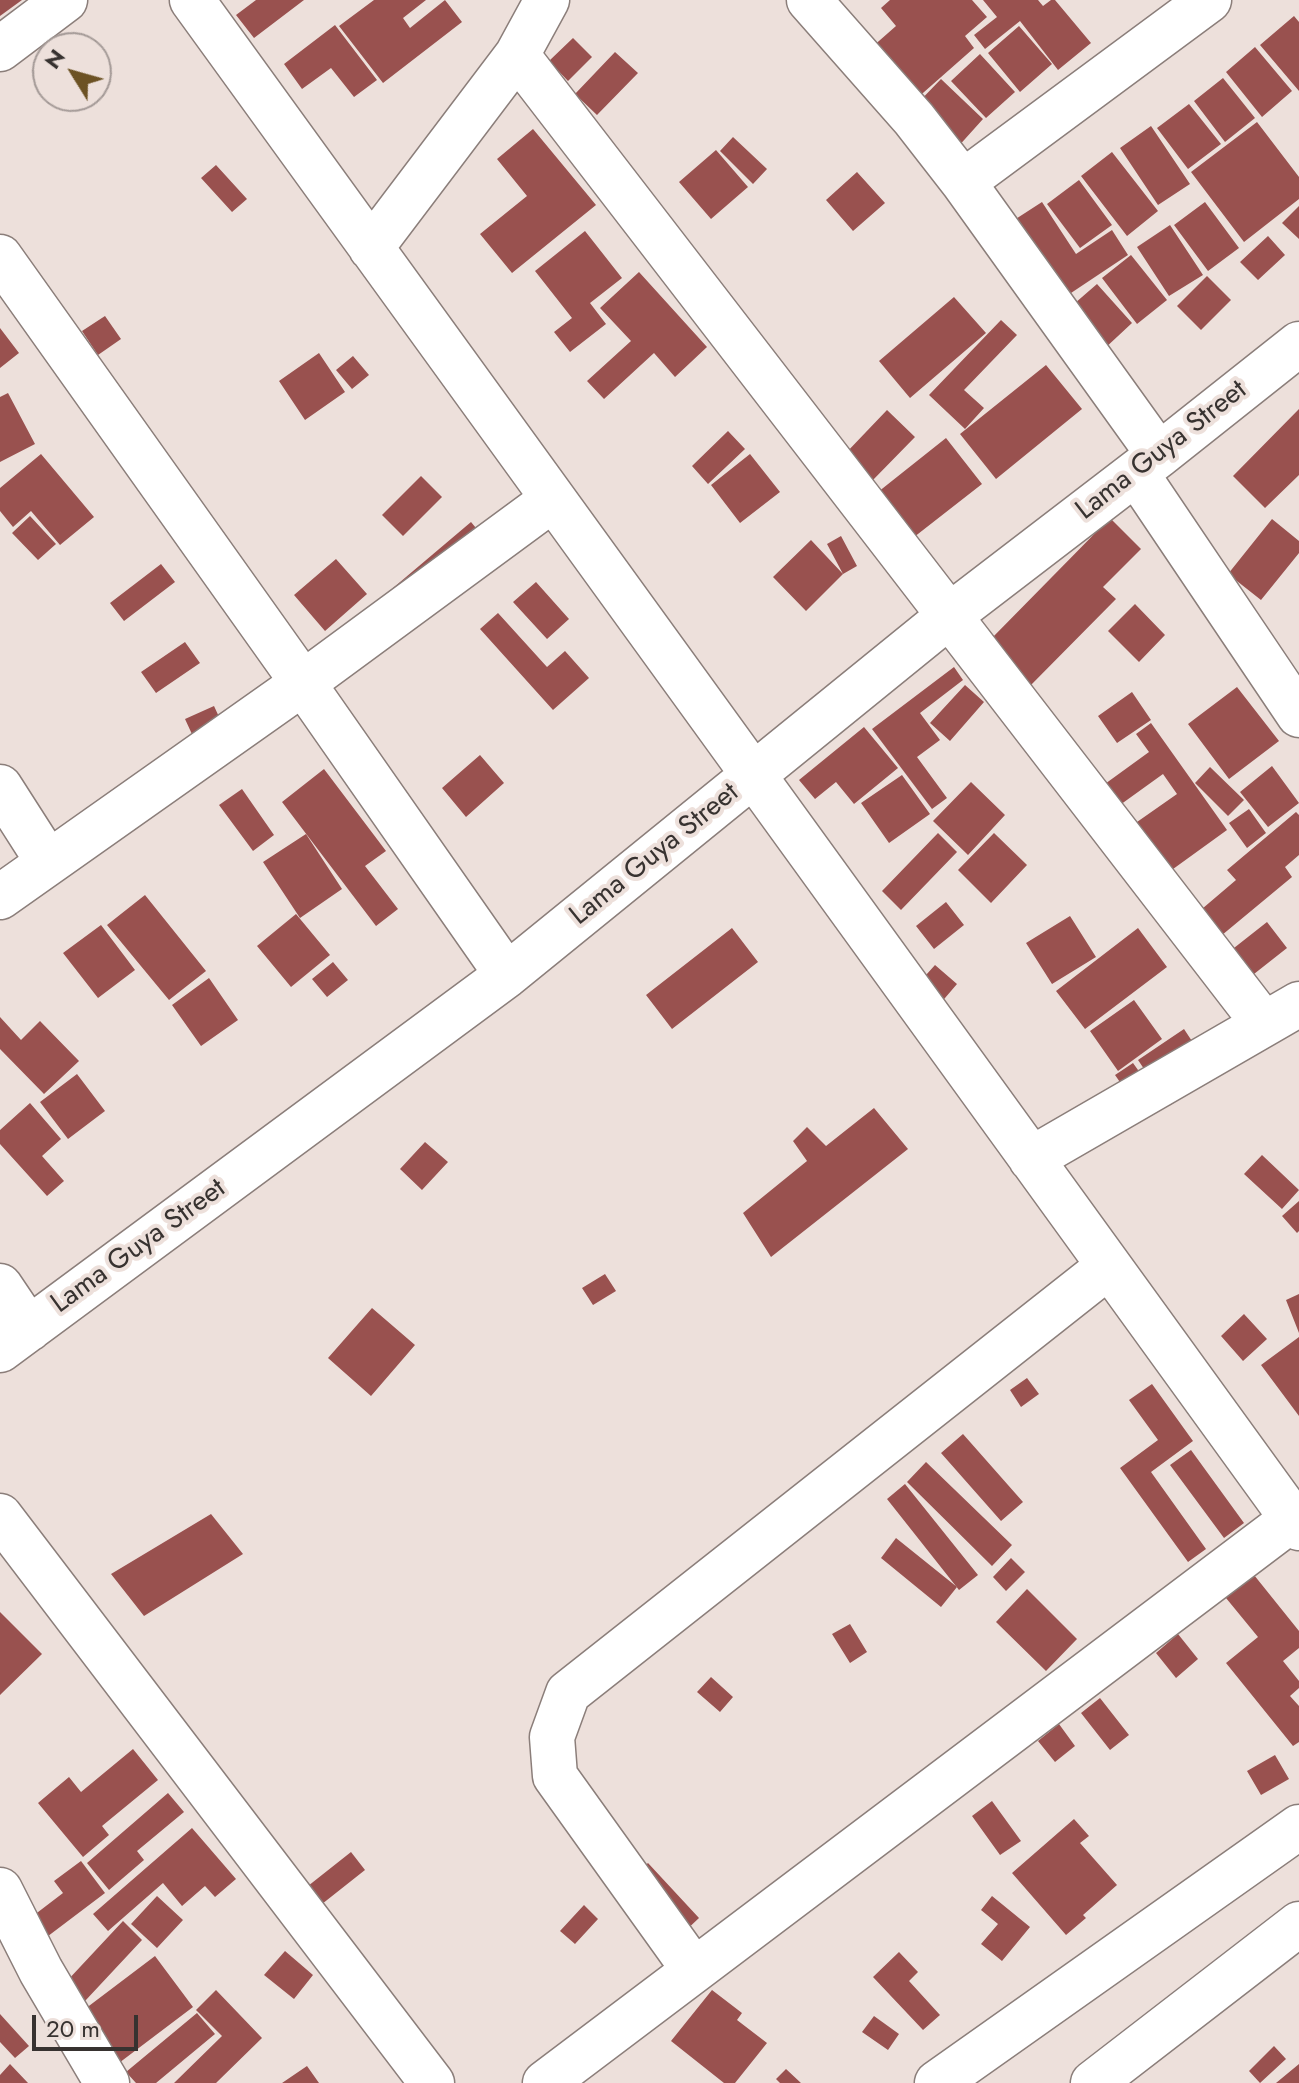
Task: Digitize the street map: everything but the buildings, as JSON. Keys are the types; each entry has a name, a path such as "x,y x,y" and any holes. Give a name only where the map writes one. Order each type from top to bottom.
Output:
{"street":[{"path":"0,49 65,0"},
{"path":"192,0 1031,1159 1297,1520 545,2083"},
{"path":"371,248 517,55 547,0"},
{"path":"809,0 914,119 963,182 1148,464 1299,715"},
{"path":"963,182 1209,0"},
{"path":"517,55 949,616 1281,1014 1031,1159"},
{"path":"0,257 507,975"},
{"name":"Lama Guya Street","path":"14,1339 507,975 949,616 1299,344"},
{"path":"0,897 303,683 553,499"},
{"path":"0,787 48,862"},
{"path":"694,1970 555,1776 552,1737 568,1693 1109,1266"},
{"path":"0,1286 14,1339"},
{"path":"0,1516 432,2083"},
{"path":"937,2083 1299,1827"},
{"path":"0,1890 41,1971 107,2083"},
{"path":"1093,2083 1299,1924"}]}
